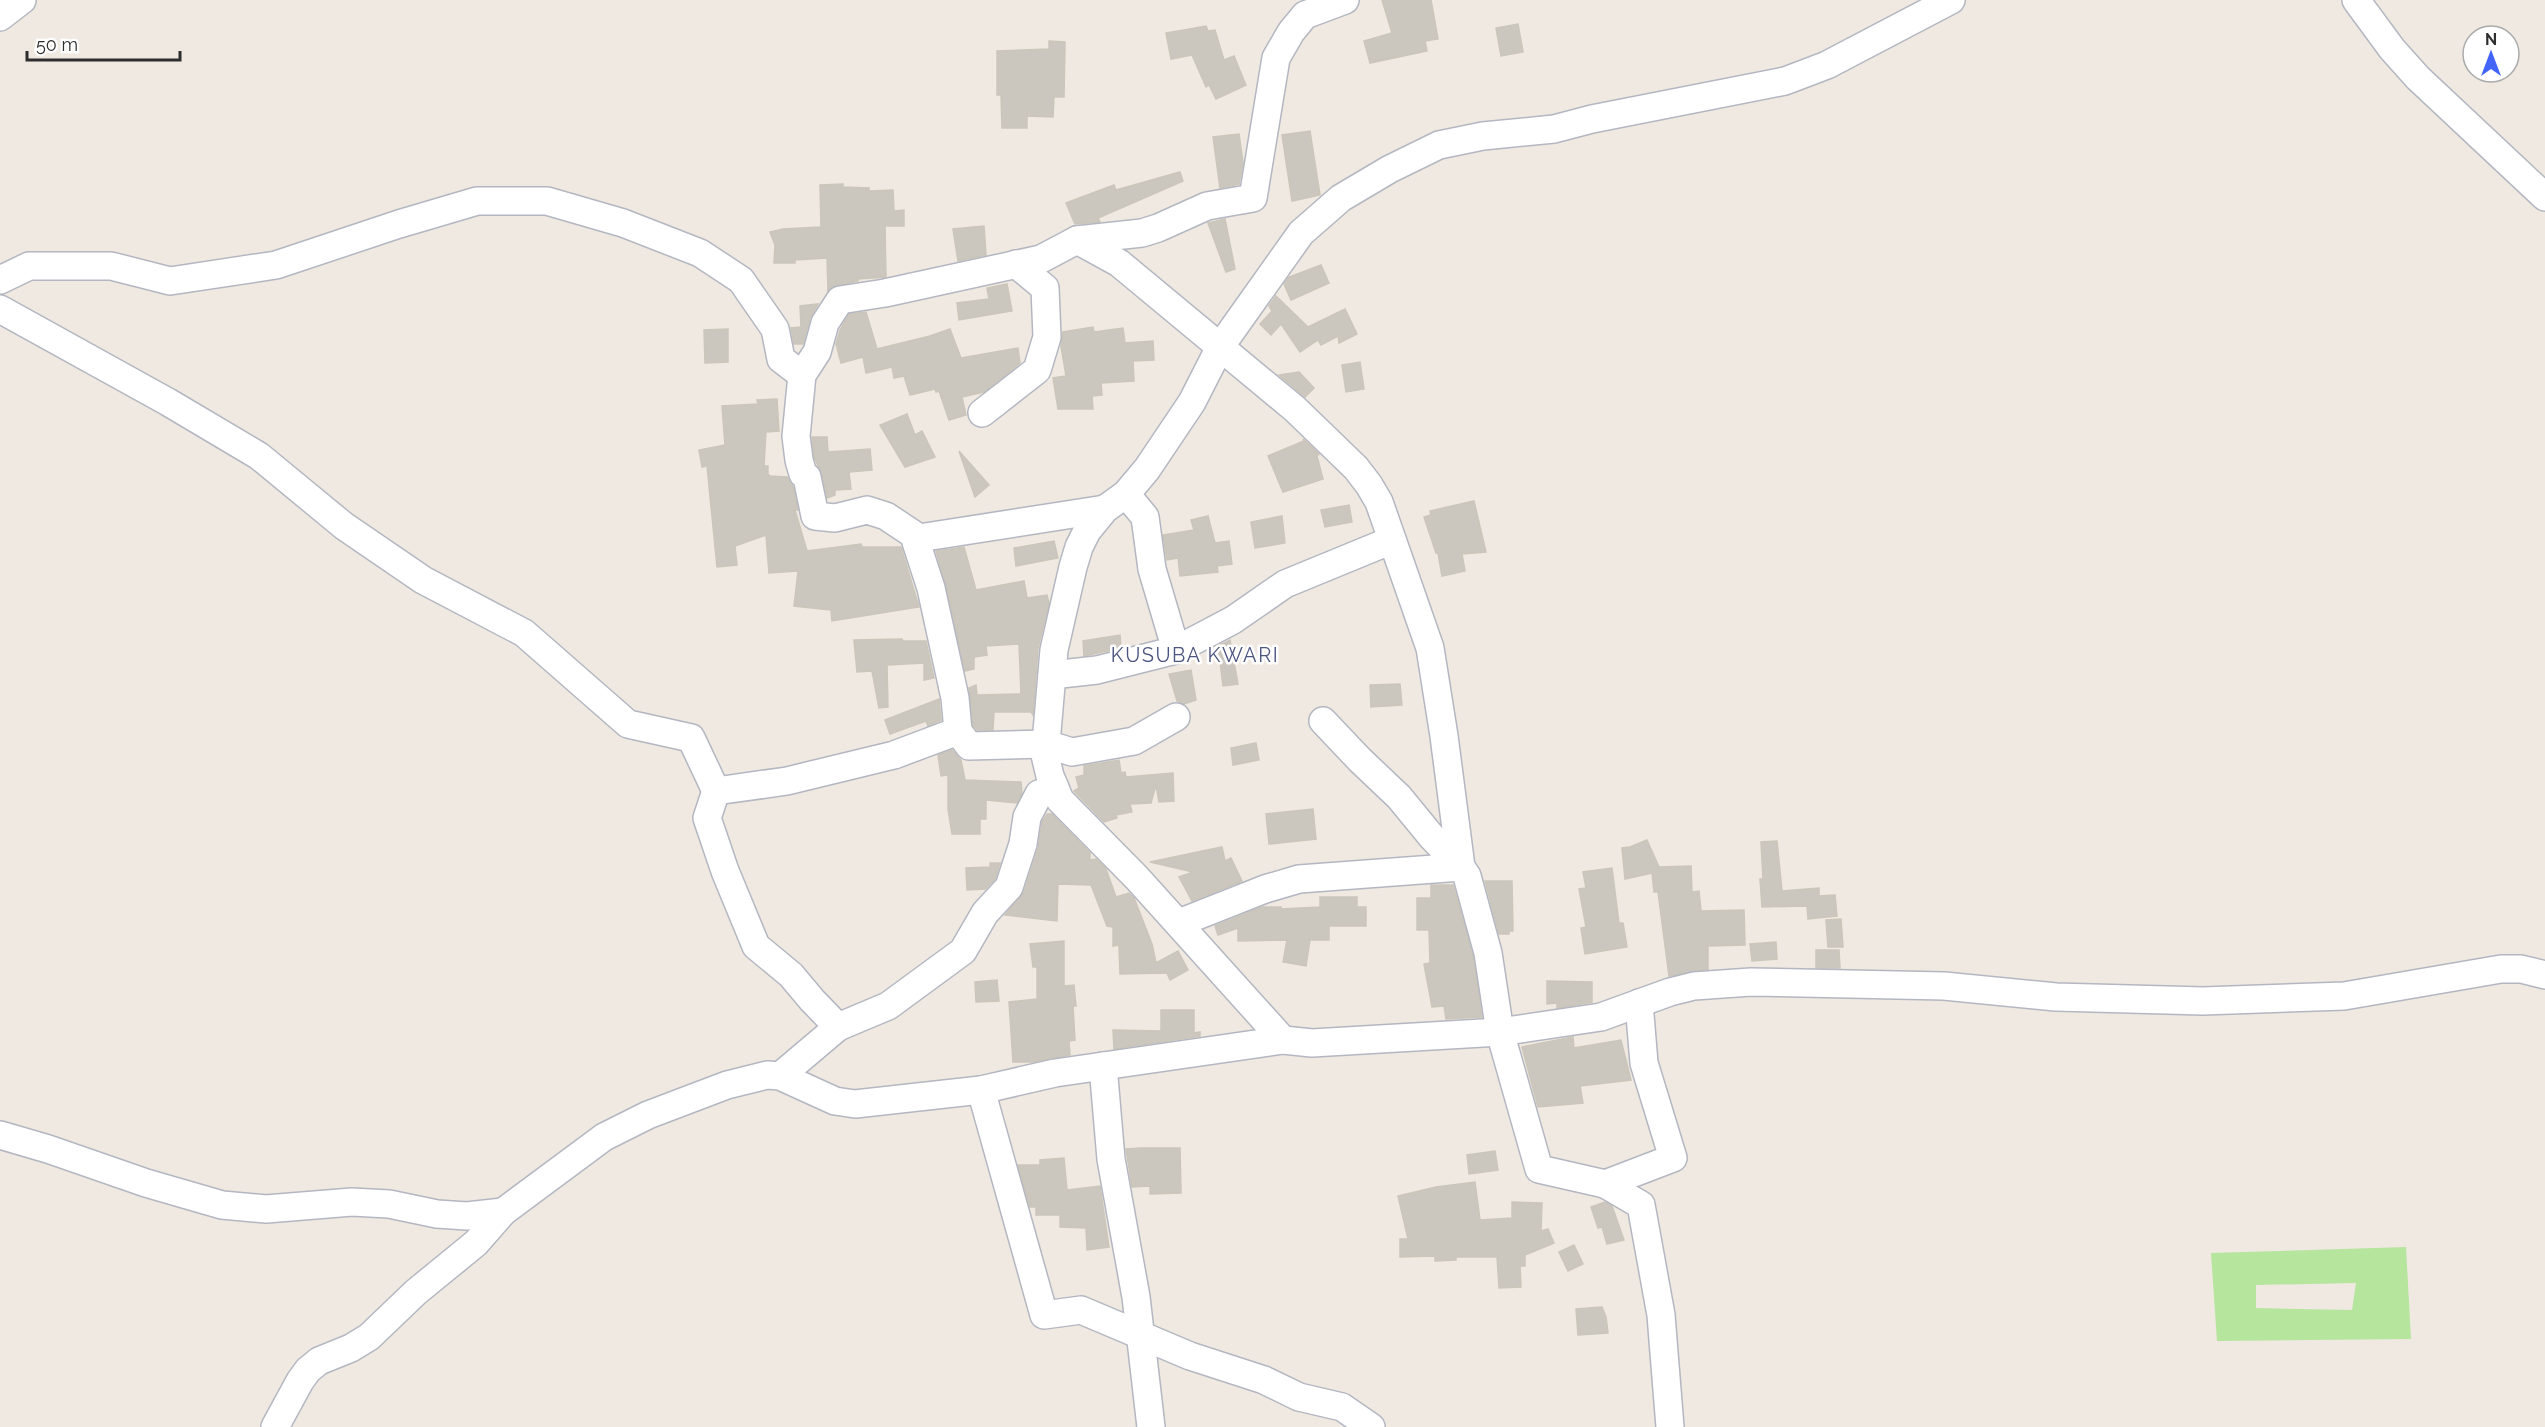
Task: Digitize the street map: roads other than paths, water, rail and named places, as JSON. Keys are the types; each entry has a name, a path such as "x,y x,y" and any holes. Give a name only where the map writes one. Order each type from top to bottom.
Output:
{"street":[{"path":"0,16 22,0"},
{"path":"1176,650 1152,569 1145,517 1115,502 919,538 886,516 867,510 835,518 815,516 807,477 803,474 799,460 796,436 802,375 817,352 825,323 840,300 885,293 1041,259 1077,240 1142,233 1207,206 1253,198 1276,58 1291,32 1305,15 1345,0"},
{"path":"1283,1040 1271,1030 1179,923 1060,800 1055,788 1045,755 1054,650 1079,547 1087,531 1147,469 1192,402 1220,347 1300,233 1341,198 1390,169 1438,145 1483,136 1554,129 1785,81 1827,65 1951,0"},
{"path":"2356,0 2392,50 2418,78 2545,197"},
{"path":"0,280 29,266 111,266 170,281 276,265 477,201 547,201 623,223 700,253 741,280 775,329 781,359 802,375"},
{"path":"1077,240 1119,263 1294,409 1356,468 1379,502 1430,648 1461,867"},
{"path":"982,413 1037,369 1047,337 1045,288 1016,264"},
{"path":"0,309 168,402 259,456 344,526 423,580 524,633 628,724 691,738 716,791 707,818 725,871 756,946 791,975 838,1027"},
{"path":"919,538 916,542 931,588 955,698 958,731 969,746 1046,744 1072,752 1134,741 1176,717"},
{"path":"1052,675 1097,670 1176,650 1233,620 1285,584 1392,540"},
{"path":"1323,721 1399,797 1467,876 1488,953 1500,1032 1539,1169 1605,1184 1641,1205 1661,1315 1670,1427"},
{"path":"716,791 787,781 894,754 958,731"},
{"path":"780,1076 838,1027 888,1005 963,951 985,913 1009,887 1023,844 1028,817 1040,794 1055,788"},
{"path":"1179,923 1265,889 1299,879 1461,867"},
{"path":"275,1427 308,1370 319,1361 351,1348 369,1337 416,1292 476,1243 503,1212 604,1137 648,1115 755,1076 780,1076 835,1101 855,1104 981,1090 1055,1073 1283,1040 1312,1043 1500,1032 1601,1017 1694,986 1751,982 1920,985 2056,997 2204,1001 2344,996 2501,969 2521,969 2545,975"},
{"path":"1605,1184 1673,1158 1644,1064 1639,1004"},
{"path":"1103,1066 1111,1159 1140,1334 1151,1427"},
{"path":"981,1090 1044,1315 1081,1310 1190,1356 1264,1380 1299,1397 1342,1407 1371,1427"},
{"path":"0,1135 222,1205 266,1209 352,1202 389,1204 437,1214 466,1216 503,1212"}],"district":[{"name":"KUSUBA KWARI","path":"1195,655"}]}
